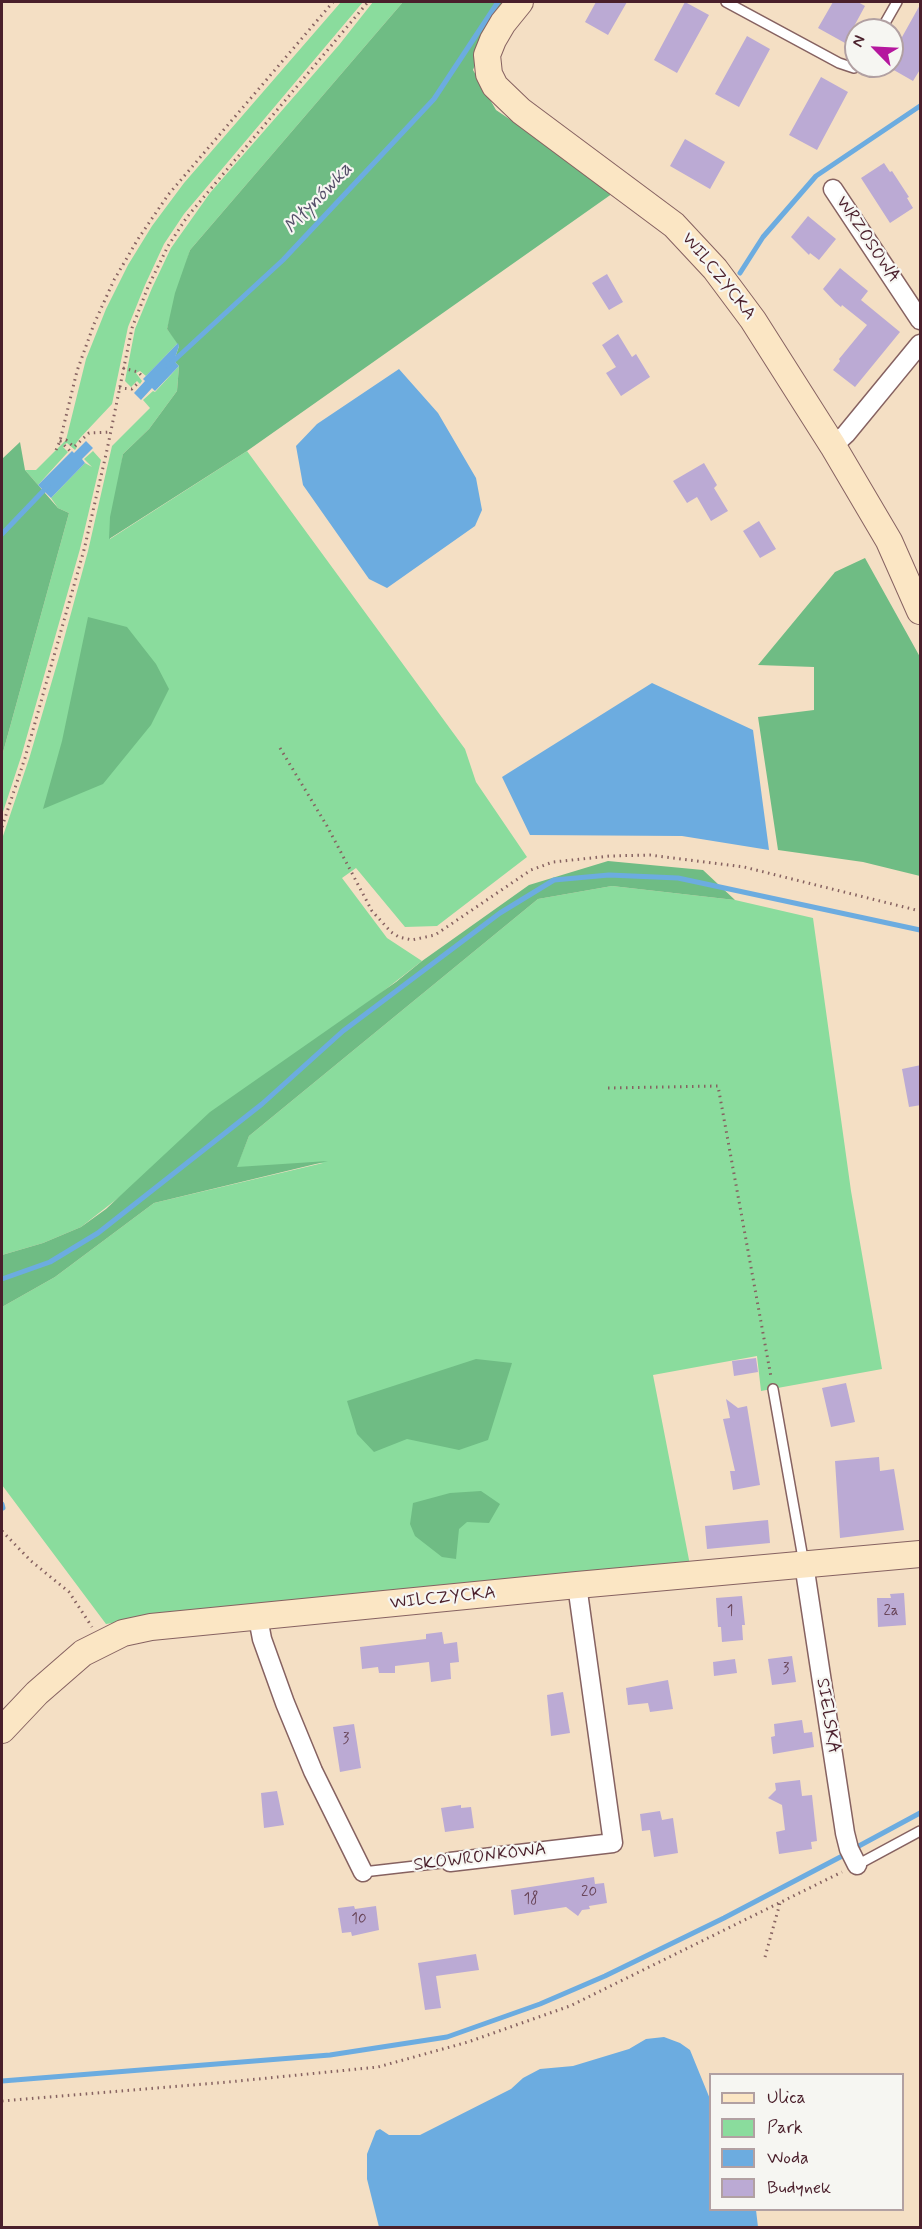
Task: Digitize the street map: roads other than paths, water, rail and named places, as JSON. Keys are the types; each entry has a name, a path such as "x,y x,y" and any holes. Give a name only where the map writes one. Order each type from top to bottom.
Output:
{"street":[{"name":"WILCZYCKA","path":"520,2 503,23 487,55 489,74 495,86 521,111 674,225 715,269 753,320 833,446 889,541 921,611"},
{"name":"WRZOSOWA","path":"833,189 921,320"},
{"path":"833,446 846,434 921,344"},
{"name":"WILCZYCKA","path":"2,1730 68,1664 102,1642 123,1633 151,1627 921,1554"},
{"name":"SIELSKA","path":"804,1564 845,1833 849,1849 857,1865"},
{"name":"SKOWRONKOWA","path":"450,1862 613,1843 577,1585"},
{"name":"SKOWRONKOWA","path":"258,1618 262,1639 285,1703 313,1771 363,1872"}],"lane":[{"path":"726,2 844,65"},
{"path":"888,18 897,2"},
{"path":"773,1389 804,1564"},
{"path":"857,1865 921,1831"},
{"name":"SKOWRONKOWA","path":"363,1872 450,1862"}],"water":[{"path":"178,343 174,361 179,366 155,391 152,388 141,400 134,393 145,381 143,379"},
{"path":"399,369 438,413 476,478 482,510 475,526 387,588 369,579 303,485 296,446 317,424"},
{"path":"86,441 93,448 82,459 85,463 51,498 38,485 72,451 74,453"},
{"path":"652,683 753,730 769,850 682,836 530,835 502,777"},
{"path":"664,2037 690,2050 709,2097 709,2211 756,2211 758,2227 379,2227 367,2179 367,2154 376,2131 380,2129 389,2135 420,2135 511,2089 523,2078 540,2069 573,2066 629,2049 646,2039"}],"waterway":[{"name":"Młynówka","path":"168,366 283,260 434,99 498,2"},
{"path":"740,273 763,237 816,176 920,106"},
{"name":"Młynówka","path":"2,534 48,486"},
{"path":"2,1279 50,1262 98,1233 262,1104 343,1031 500,913 554,880 609,875 678,878 920,930"},
{"path":"2,1504 3,1508"},
{"path":"857,1847 920,1813"},
{"path":"2,2081 330,2055 447,2037 540,2004 605,1976 724,1918 846,1854"}]}
